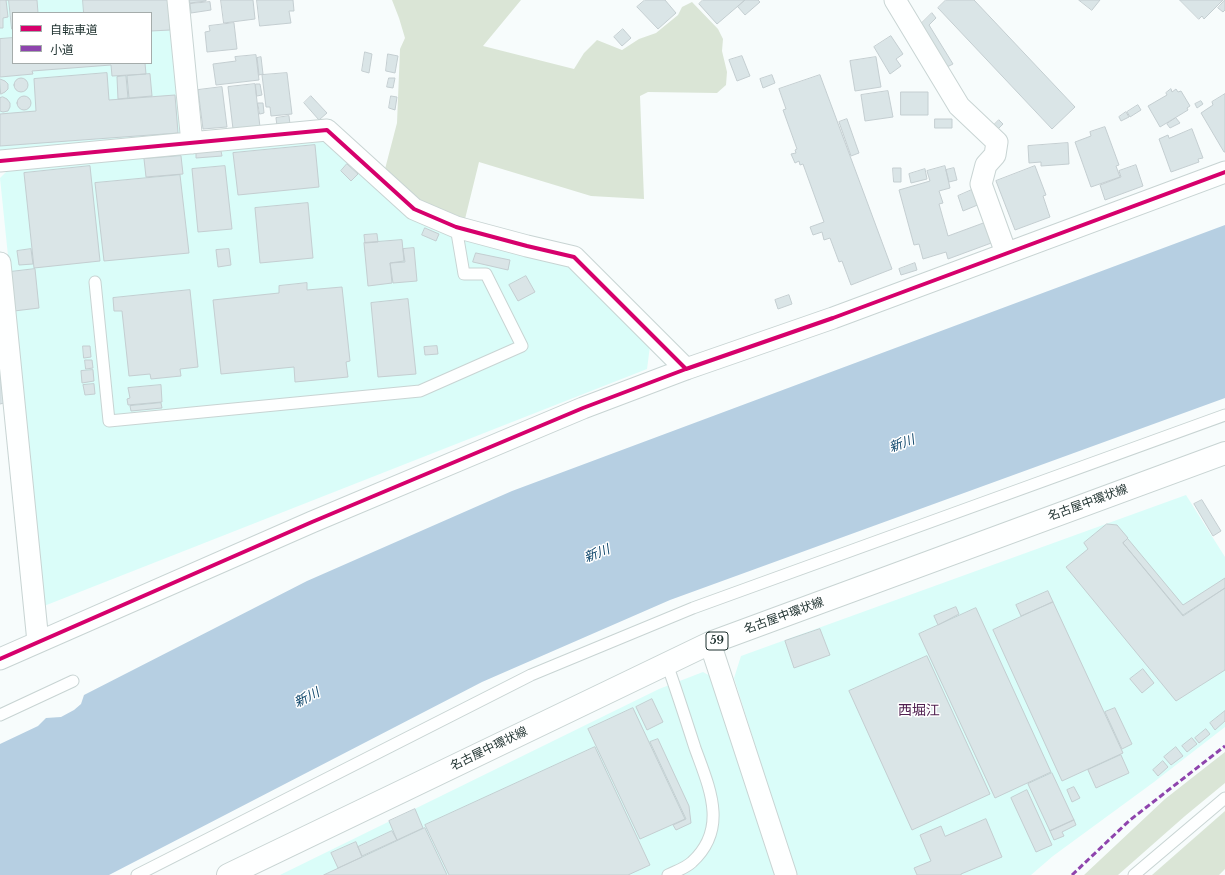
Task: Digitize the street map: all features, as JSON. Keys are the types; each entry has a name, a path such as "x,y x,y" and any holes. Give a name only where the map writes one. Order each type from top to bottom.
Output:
{"main road":[{"name":"名古屋中環状線","path":"228,875 710,643 1225,453"}],"street":[{"path":"178,0 192,143"},
{"path":"895,0 960,106 997,142 995,155 986,165 981,184 1006,253"},
{"path":"0,161 328,130 414,209 456,227 574,257 686,369"},
{"path":"0,658 312,522 568,414 686,369 833,318 1225,172"},
{"path":"0,263 8,426 38,642"},
{"path":"710,643 786,875"}],"lane":[{"path":"95,282 109,421 420,391 522,346 486,274 464,274 456,227"},
{"path":"137,875 531,675 693,608 1225,415"},
{"path":"667,664 710,792 714,815 711,831 705,846 692,862 668,875"},
{"path":"0,715 73,681"},
{"path":"1134,875 1225,798"}],"shaded area":[{"path":"0,0 171,0 183,131 176,138 0,152"},
{"path":"324,139 411,219 466,241 571,265 650,346 647,369 44,606 0,178 8,170"},
{"path":"1186,495 1225,557 1225,727 1154,782 1053,856 1031,875 796,875 734,678 741,656"},
{"path":"703,672 712,677 776,875 280,875 659,689"}],"green space":[{"path":"392,0 521,0 483,46 574,69 584,53 597,40 622,50 639,39 656,33 678,15 682,7 692,2 718,29 723,39 722,51 727,72 726,85 717,93 648,92 640,96 644,199 591,196 479,162 465,219 418,199 385,169 397,123 400,49 405,38"},
{"path":"1225,752 1225,783 1118,875 1084,875 1165,799"},
{"path":"1225,811 1225,869 1219,875 1152,875"}],"water":[{"name":"新川","path":"1225,225 1225,398 670,600 482,682 109,875 0,875 0,744 38,726 46,718 61,717 74,710 81,704 84,695 307,581 512,491"}],"building":[{"path":"0,0 6,0 8,17 3,18 3,28 0,28"},
{"path":"9,0 37,0 38,12 12,12 12,29"},
{"path":"83,0 168,0 170,30 152,31 152,12 84,12"},
{"path":"190,0 206,0 206,1 190,3"},
{"path":"221,0 253,0 255,19 224,23"},
{"path":"257,0 293,0 294,11 289,11 291,23 260,26"},
{"path":"645,0 665,0 676,13 658,29 637,7"},
{"path":"703,0 745,0 717,24 699,4"},
{"path":"745,0 758,0 760,2 745,15 738,7"},
{"path":"946,0 974,0 1075,107 1052,129 938,8"},
{"path":"1079,0 1100,0 1092,10"},
{"path":"1180,0 1223,0 1204,19 1202,16 1199,19"},
{"path":"1225,0 1225,10 1223,12 1218,8"},
{"path":"210,2 211,10 191,13 190,4"},
{"path":"932,13 936,18 929,25 953,64 947,67 921,24"},
{"path":"234,23 237,49 207,52 205,32 210,31 209,26"},
{"path":"623,29 631,38 622,46 614,37"},
{"path":"891,36 903,54 896,59 901,66 890,74 874,47"},
{"path":"12,38 12,64 145,64 146,74 112,76 111,65 32,71 33,74 0,77 0,39"},
{"path":"365,52 372,54 369,73 362,71"},
{"path":"388,54 398,56 395,73 386,71"},
{"path":"256,55 259,80 216,85 213,64 236,61 235,57"},
{"path":"742,56 750,76 737,81 729,60"},
{"path":"261,57 263,74 259,75 257,58"},
{"path":"876,57 881,87 855,91 850,61"},
{"path":"107,73 109,100 175,95 178,133 0,146 0,114 36,111 34,79"},
{"path":"287,73 292,114 271,116 270,107 266,107 262,75"},
{"path":"150,74 152,96 129,98 127,76"},
{"path":"772,75 775,83 763,88 760,79"},
{"path":"820,75 892,269 851,285 842,261 839,262 830,238 824,240 822,232 813,235 810,227 824,222 803,164 800,165 799,161 795,163 791,154 796,153 795,150 797,149 783,110 786,109 779,89"},
{"path":"126,76 128,98 118,99 117,77"},
{"path":"18,78 24,78 28,82 28,88 24,92 18,92 14,88 14,82"},
{"path":"389,78 395,78 393,88 387,87"},
{"path":"0,79 8,84 8,89 1,94"},
{"path":"255,84 260,127 233,129 228,87"},
{"path":"256,84 260,84 262,95 257,96"},
{"path":"222,87 227,127 203,129 198,90"},
{"path":"1171,89 1172,92 1176,89 1178,92 1181,91 1190,106 1187,108 1188,110 1160,127 1148,106 1167,95 1166,93"},
{"path":"888,91 893,117 865,121 861,95"},
{"path":"901,92 928,92 928,115 901,115"},
{"path":"1225,94 1224,152 1201,113 1213,105 1212,102"},
{"path":"21,96 27,96 31,100 31,106 27,110 21,110 17,106 17,100"},
{"path":"311,96 327,113 319,120 304,103"},
{"path":"391,96 397,97 395,110 389,108"},
{"path":"3,97 10,103 10,107 8,111 3,112 0,111 0,98"},
{"path":"1201,101 1203,104 1197,108 1195,104"},
{"path":"258,103 263,103 264,113 260,114"},
{"path":"1138,105 1141,110 1130,117 1127,112"},
{"path":"1126,112 1129,117 1121,121 1119,117"},
{"path":"289,116 290,124 277,126 276,118"},
{"path":"1176,118 1180,123 1170,128 1167,124"},
{"path":"847,119 859,153 851,156 839,122"},
{"path":"935,119 952,119 952,128 935,128"},
{"path":"999,120 1003,124 998,129 994,125"},
{"path":"1105,127 1119,165 1116,166 1120,177 1091,187 1075,142 1091,136 1090,132"},
{"path":"1192,129 1203,158 1198,159 1199,162 1171,172 1159,139 1168,135 1169,138"},
{"path":"1068,143 1069,164 1041,166 1041,162 1029,163 1028,146"},
{"path":"315,145 319,187 238,195 233,153"},
{"path":"221,151 222,156 196,158 196,153"},
{"path":"181,156 183,174 146,177 144,159"},
{"path":"347,164 358,174 351,181 341,171"},
{"path":"1136,165 1143,186 1105,200 1100,185 1121,177 1119,171"},
{"path":"90,166 100,261 34,268 24,173"},
{"path":"225,166 232,229 198,232 192,169"},
{"path":"945,166 950,188 939,191 943,203 939,204 948,236 986,222 994,242 948,259 946,252 923,259 919,244 914,245 899,190 930,181 927,171"},
{"path":"1035,166 1046,195 1043,196 1050,217 1015,230 996,181"},
{"path":"893,168 901,168 901,182 894,182"},
{"path":"954,168 957,180 949,182 946,170"},
{"path":"925,169 927,179 911,183 909,174"},
{"path":"180,175 189,253 104,261 95,183"},
{"path":"974,189 980,204 963,211 958,196"},
{"path":"308,203 313,258 260,263 255,208"},
{"path":"425,228 439,234 436,241 422,235"},
{"path":"377,234 378,242 365,243 364,235"},
{"path":"402,240 404,261 390,263 392,283 368,286 364,243"},
{"path":"414,248 417,281 393,283 390,263 405,262 403,249"},
{"path":"31,249 33,264 19,265 17,251"},
{"path":"229,249 231,265 218,267 216,250"},
{"path":"476,253 510,260 508,270 473,262"},
{"path":"915,263 917,270 901,275 899,269"},
{"path":"35,269 39,308 14,311 10,272"},
{"path":"526,276 535,292 518,301 509,285"},
{"path":"307,283 307,290 342,287 350,361 346,362 348,377 295,382 294,367 221,374 213,300 279,293 279,286"},
{"path":"190,290 198,367 180,369 181,376 151,379 150,374 129,376 122,311 114,311 113,298"},
{"path":"789,295 792,304 778,309 775,300"},
{"path":"408,299 416,374 378,377 371,303"},
{"path":"83,346 90,346 91,357 84,358"},
{"path":"437,346 438,354 425,355 424,347"},
{"path":"85,360 92,360 93,368 86,369"},
{"path":"0,366 4,403 0,404"},
{"path":"93,370 94,381 82,383 81,371"},
{"path":"94,384 95,394 85,395 83,385"},
{"path":"161,385 162,402 128,405 127,399 130,398 128,388"},
{"path":"161,403 162,408 131,411 130,406"},
{"path":"1202,500 1221,531 1213,536 1194,504"},
{"path":"1107,524 1117,525 1128,538 1123,543 1183,616 1225,588 1225,670 1176,701 1066,567 1088,549 1084,543"},
{"path":"1128,539 1183,605 1225,578 1225,588 1183,615 1123,543"},
{"path":"1048,591 1053,602 1021,616 1016,605"},
{"path":"1053,602 1123,753 1062,781 993,630"},
{"path":"956,607 959,614 938,625 934,616"},
{"path":"976,608 1051,772 995,798 919,634"},
{"path":"820,629 830,655 794,668 785,641"},
{"path":"927,656 990,794 912,830 849,691"},
{"path":"1143,669 1154,683 1142,693 1130,679"},
{"path":"652,699 663,722 647,730 636,707"},
{"path":"633,708 685,819 640,839 588,729"},
{"path":"1115,708 1132,744 1122,749 1105,712"},
{"path":"1225,711 1225,721 1215,730 1210,723"},
{"path":"1206,729 1210,734 1199,743 1195,738"},
{"path":"1192,738 1197,744 1187,752 1182,746"},
{"path":"658,739 689,806 691,823 676,830 673,825 686,819 650,742"},
{"path":"595,747 650,865 628,875 449,875 425,825"},
{"path":"1176,747 1183,756 1171,765 1164,757"},
{"path":"1121,755 1129,773 1096,788 1088,770"},
{"path":"1163,761 1168,767 1158,776 1153,770"},
{"path":"1052,773 1074,820 1050,831 1028,784"},
{"path":"1074,787 1080,798 1072,802 1067,790"},
{"path":"1027,790 1052,845 1036,852 1011,798"},
{"path":"415,809 423,828 397,840 389,821"},
{"path":"986,819 1002,857 961,875 917,875 914,868 931,861 920,835 941,826 945,836"},
{"path":"1074,820 1076,825 1062,832 1064,836 1054,840 1050,831"},
{"path":"425,828 447,875 324,875"},
{"path":"392,831 397,840 362,856 358,847"},
{"path":"356,842 362,857 338,868 331,853"}],"marked path":[{"path":"1072,875 1130,820 1225,746"}],"cycle path":[{"path":"0,161 327,130 414,209 456,227 574,257 686,369"},
{"path":"0,659 312,522 583,408 686,369 833,318 1225,172"}],"district":[{"name":"西堀江","path":"919,711"}]}
